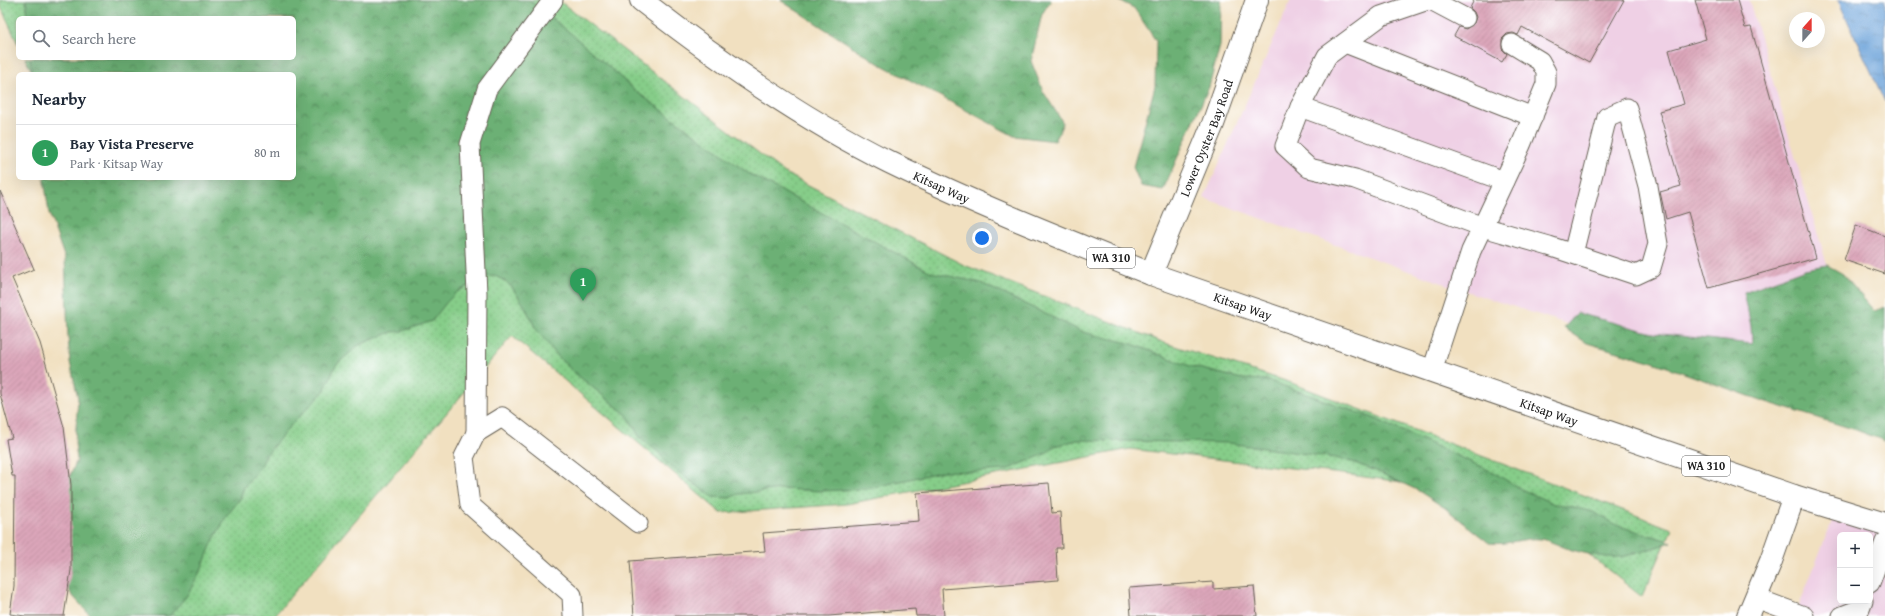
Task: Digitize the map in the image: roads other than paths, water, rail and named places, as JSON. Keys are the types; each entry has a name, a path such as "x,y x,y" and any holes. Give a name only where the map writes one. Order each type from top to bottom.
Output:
{"main road":[{"name":"Kitsap Way","path":"641,0 732,67 822,124 889,161 1053,235 1151,274 1794,496 1885,524"},
{"name":"Lower Oyster Bay Road","path":"1151,274 1213,124 1257,0"},
{"path":"1752,607 1771,561 1794,496"}],"lane":[{"path":"553,0 487,89 470,144 477,293 476,433 464,458 470,505 572,595 573,616"},
{"path":"1465,18 1429,0 1381,16 1327,56 1300,107 1285,146 1309,168 1355,180 1483,227 1636,275 1652,268 1658,244 1648,186 1627,108 1607,117 1573,254"},
{"path":"1345,43 1533,117"},
{"path":"1432,371 1471,251 1533,117 1546,84 1546,72 1540,61 1512,44"},
{"path":"1300,107 1504,181"},
{"path":"476,433 502,417 638,523"},
{"path":"1873,575 1885,542"},
{"path":"1842,616 1860,609 1862,604"},
{"path":"1752,607 1804,616"}],"water":[{"path":"1838,0 1885,0 1885,102"}],"place":[{"name":"Bay Vista Preserve","path":"583,301"}]}
